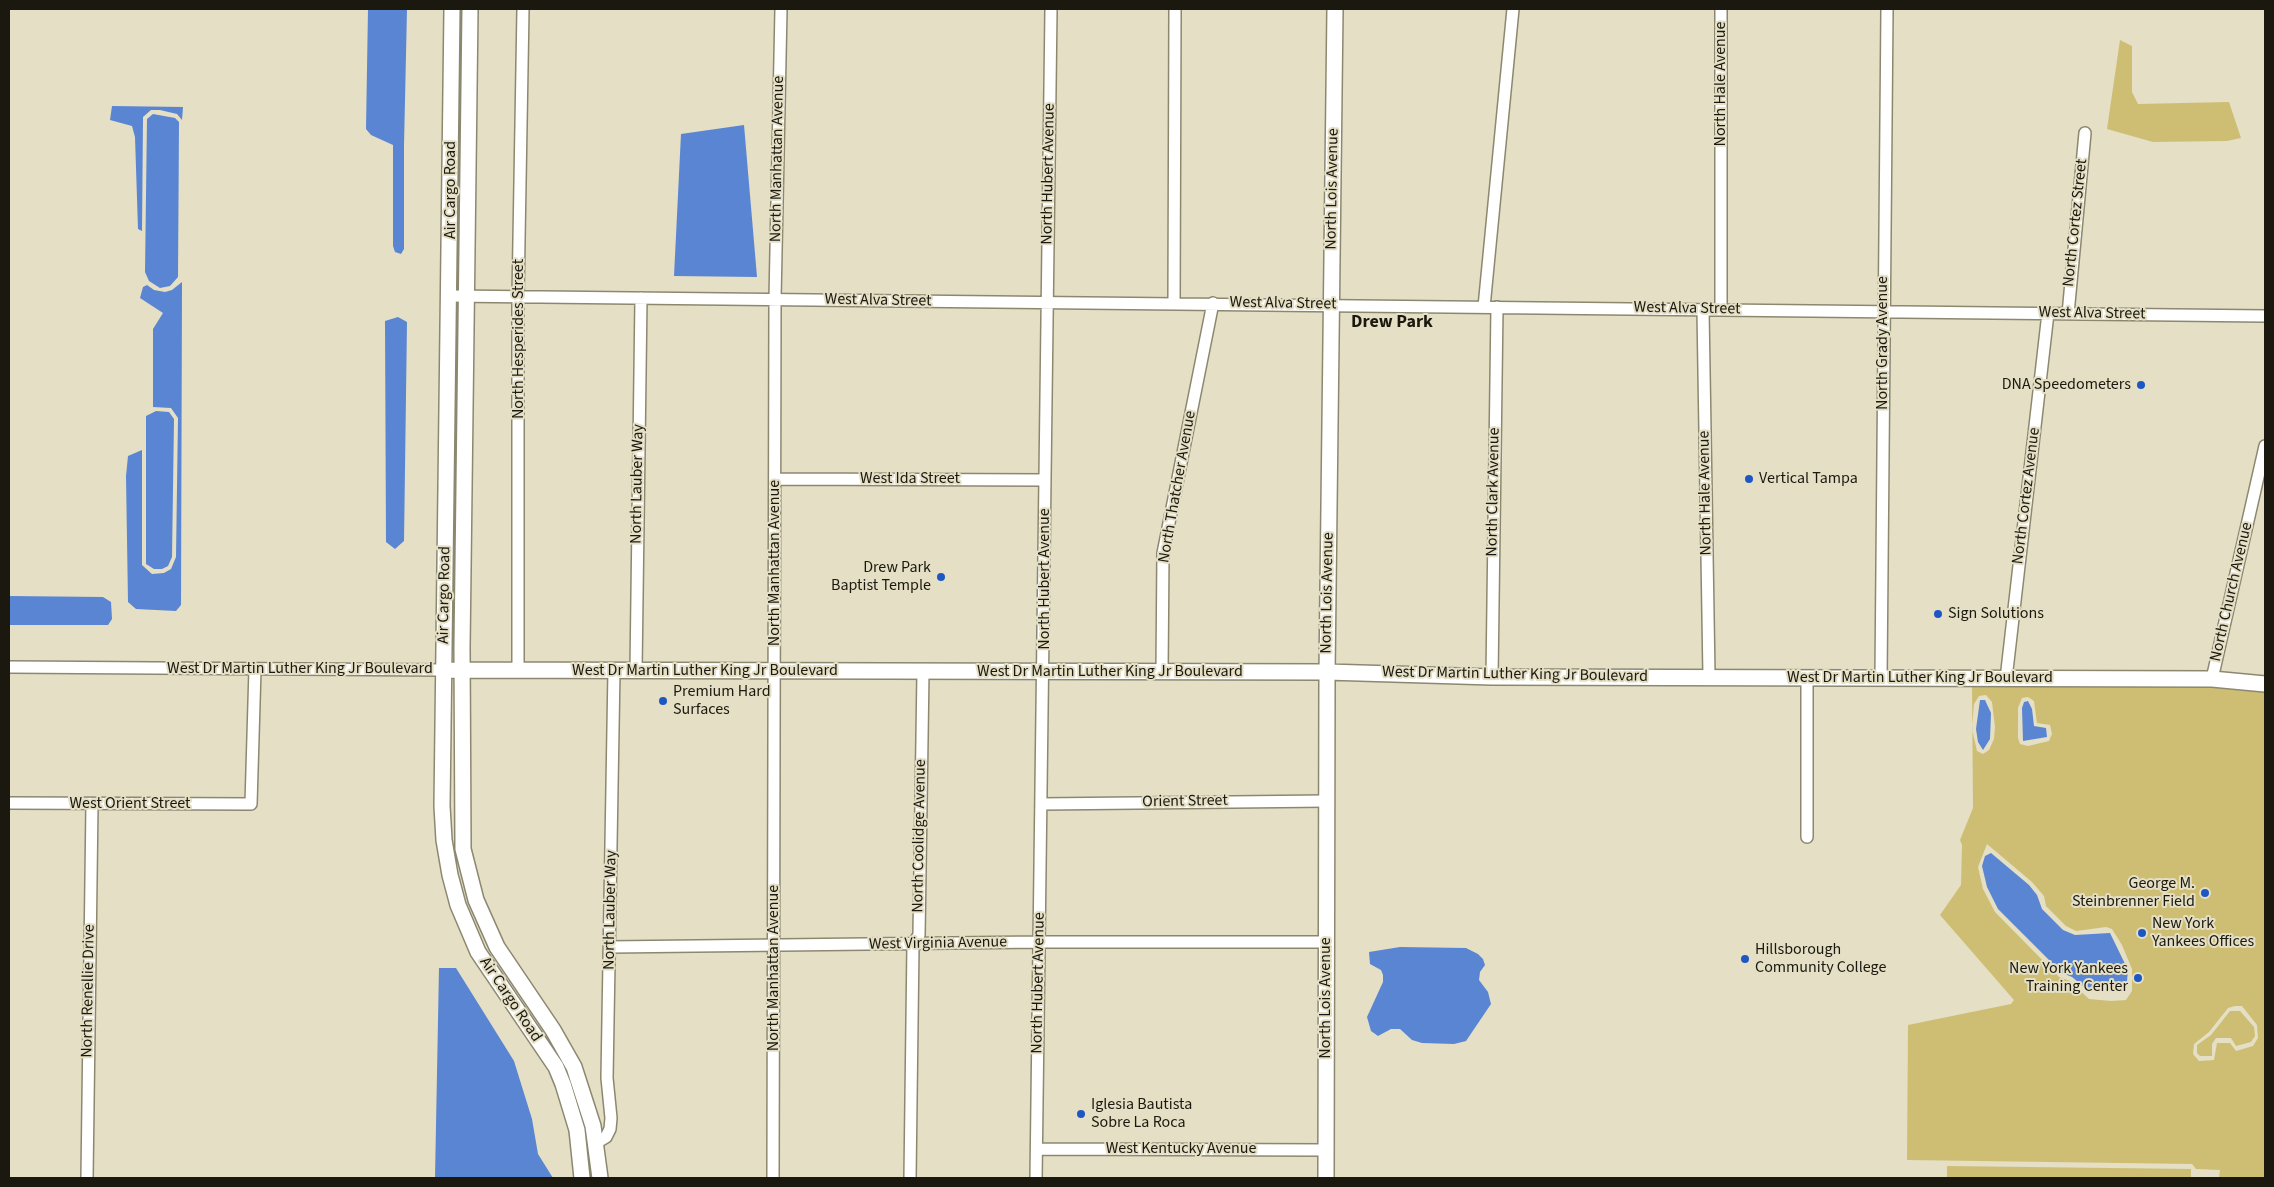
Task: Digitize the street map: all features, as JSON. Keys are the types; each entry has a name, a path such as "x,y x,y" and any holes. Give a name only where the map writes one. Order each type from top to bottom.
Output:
{"street":[{"name":"Air Cargo Road","path":"452,9 450,296 442,806 450,875 458,905 478,952 556,1067 577,1130 582,1178"},
{"name":"Air Cargo Road","path":"470,9 461,829 470,883 481,916 497,947 553,1030 574,1067 596,1143 600,1178"},
{"name":"North Hesperides Street","path":"518,670 518,296 523,9"},
{"name":"North Manhattan Avenue","path":"773,1178 775,299 781,9"},
{"name":"North Hubert Avenue","path":"1036,1178 1044,672 1051,9"},
{"path":"1174,303 1175,9"},
{"name":"North Lois Avenue","path":"1326,1178 1327,672 1335,9"},
{"path":"1484,307 1513,9"},
{"name":"North Hale Avenue","path":"1721,9 1721,310"},
{"name":"North Grady Avenue","path":"1881,677 1887,9"},
{"name":"North Cortez Street","path":"2068,314 2085,133"},
{"name":"West Alva Street","path":"450,296 2265,316"},
{"name":"North Lauber Way","path":"636,670 641,298"},
{"name":"North Thatcher Avenue","path":"1162,672 1163,553 1213,303"},
{"name":"North Clark Avenue","path":"1492,677 1497,307"},
{"name":"North Hale Avenue","path":"1703,310 1709,676"},
{"name":"North Cortez Avenue","path":"2006,679 2048,313"},
{"name":"North Church Avenue","path":"2212,679 2265,446"},
{"name":"West Ida Street","path":"775,479 1045,480"},
{"name":"West Dr Martin Luther King Jr Boulevard","path":"9,667 923,672 1327,672 1492,677 1709,676 2006,679 2212,679 2265,675"},
{"name":"West Orient Street","path":"9,803 251,804 255,669"},
{"name":"North Lauber Way","path":"596,1143 606,1137 611,1118 606,1078 614,670"},
{"name":"North Coolidge Avenue","path":"910,1178 913,944 919,935 923,672"},
{"path":"1807,677 1807,837"},
{"name":"West Dr Martin Luther King Jr Boulevard","path":"2212,679 2265,684"},
{"name":"Orient Street","path":"1042,804 1327,801"},
{"name":"North Renellie Drive","path":"87,1178 92,804"},
{"name":"West Virginia Avenue","path":"610,947 1039,942 1326,942"},
{"name":"West Kentucky Avenue","path":"1037,1149 1326,1150"}],"shaded area":[{"path":"2120,40 2132,46 2132,92 2138,104 2229,102 2241,138 2227,141 2153,142 2107,129"},
{"path":"1972,684 2212,684 2265,689 2265,1178 2219,1178 2220,1170 2196,1169 2192,1164 1907,1160 1908,1025 2011,1004 2014,1000 1940,915 1961,885 1962,845 1960,840 1973,808 1972,731 1977,751 1983,754 1989,750 1994,739 1995,727 1992,702 1986,695 1979,696 1974,704 1972,725","holes":["2028,697 2034,701 2037,723 2050,725 2052,734 2049,741 2028,746 2020,744 2018,738 2018,708 2022,698","1987,844 2032,882 2044,896 2046,906 2066,926 2076,931 2106,927 2112,929 2122,945 2132,969 2132,991 2126,1000 2089,999 2070,981 2059,977 1995,912 1983,889 1978,867","2242,1006 2257,1025 2258,1038 2253,1046 2236,1051 2230,1043 2217,1043 2214,1060 2199,1061 2193,1054 2194,1044 2209,1032 2228,1008"]},
{"path":"2230,1011 2240,1011 2254,1027 2255,1036 2251,1042 2236,1046 2231,1038 2216,1038 2212,1044 2212,1056 2200,1056 2197,1053 2197,1045 2211,1035"},
{"path":"1947,1166 2191,1169 2191,1178 1947,1178"}],"water":[{"path":"368,9 407,9 404,249 401,254 395,252 393,246 393,145 371,135 366,129"},
{"path":"112,106 183,107 182,120 177,114 160,110 151,110 143,117 142,231 138,229 135,137 132,126 110,120"},
{"path":"153,114 175,118 179,122 178,277 170,286 160,288 149,281 145,272 147,119"},
{"path":"744,125 757,277 674,276 681,134"},
{"path":"182,282 181,605 176,611 136,609 128,602 126,476 128,456 142,450 142,565 152,574 164,573 171,569 176,557 178,418 171,408 153,407 153,329 163,313 140,298 143,287 147,285 154,290 165,292 172,290"},
{"path":"398,317 407,322 404,541 395,549 386,542 385,321"},
{"path":"156,411 169,412 174,419 172,557 168,566 162,569 154,569 146,564 146,416"},
{"path":"9,596 103,597 111,602 112,619 108,625 9,625"},
{"path":"1980,700 1985,700 1991,713 1990,739 1983,750 1978,742 1976,729"},
{"path":"2028,701 2032,709 2034,726 2046,728 2047,737 2023,741 2022,708 2024,702"},
{"path":"1991,853 2029,885 2037,895 2042,909 2063,930 2075,935 2110,933 2128,970 2127,981 2122,989 2115,992 2101,991 2083,986 2072,977 2062,973 1998,909 1987,887 1982,866 1985,856"},
{"path":"1400,947 1466,948 1483,959 1485,965 1480,972 1479,980 1488,992 1491,1004 1466,1041 1454,1044 1422,1043 1412,1040 1400,1029 1391,1029 1378,1036 1371,1031 1367,1017 1383,982 1383,975 1381,970 1370,964 1369,952"},
{"path":"439,968 456,968 514,1061 532,1119 538,1154 553,1178 435,1178"}],"place":[{"name":"DNA Speedometers","path":"2141,385"},
{"name":"Vertical Tampa","path":"1749,479"},
{"name":"Drew Park Baptist Temple","path":"941,577"},
{"name":"Sign Solutions","path":"1938,614"},
{"name":"Premium Hard Surfaces","path":"663,701"},
{"name":"George M. Steinbrenner Field","path":"2205,893"},
{"name":"New York Yankees Offices","path":"2142,933"},
{"name":"Hillsborough Community College","path":"1745,959"},
{"name":"New York Yankees Training Center","path":"2138,978"},
{"name":"Iglesia Bautista Sobre La Roca","path":"1081,1114"}],"district":[{"name":"Drew Park","path":"1392,323"}]}
